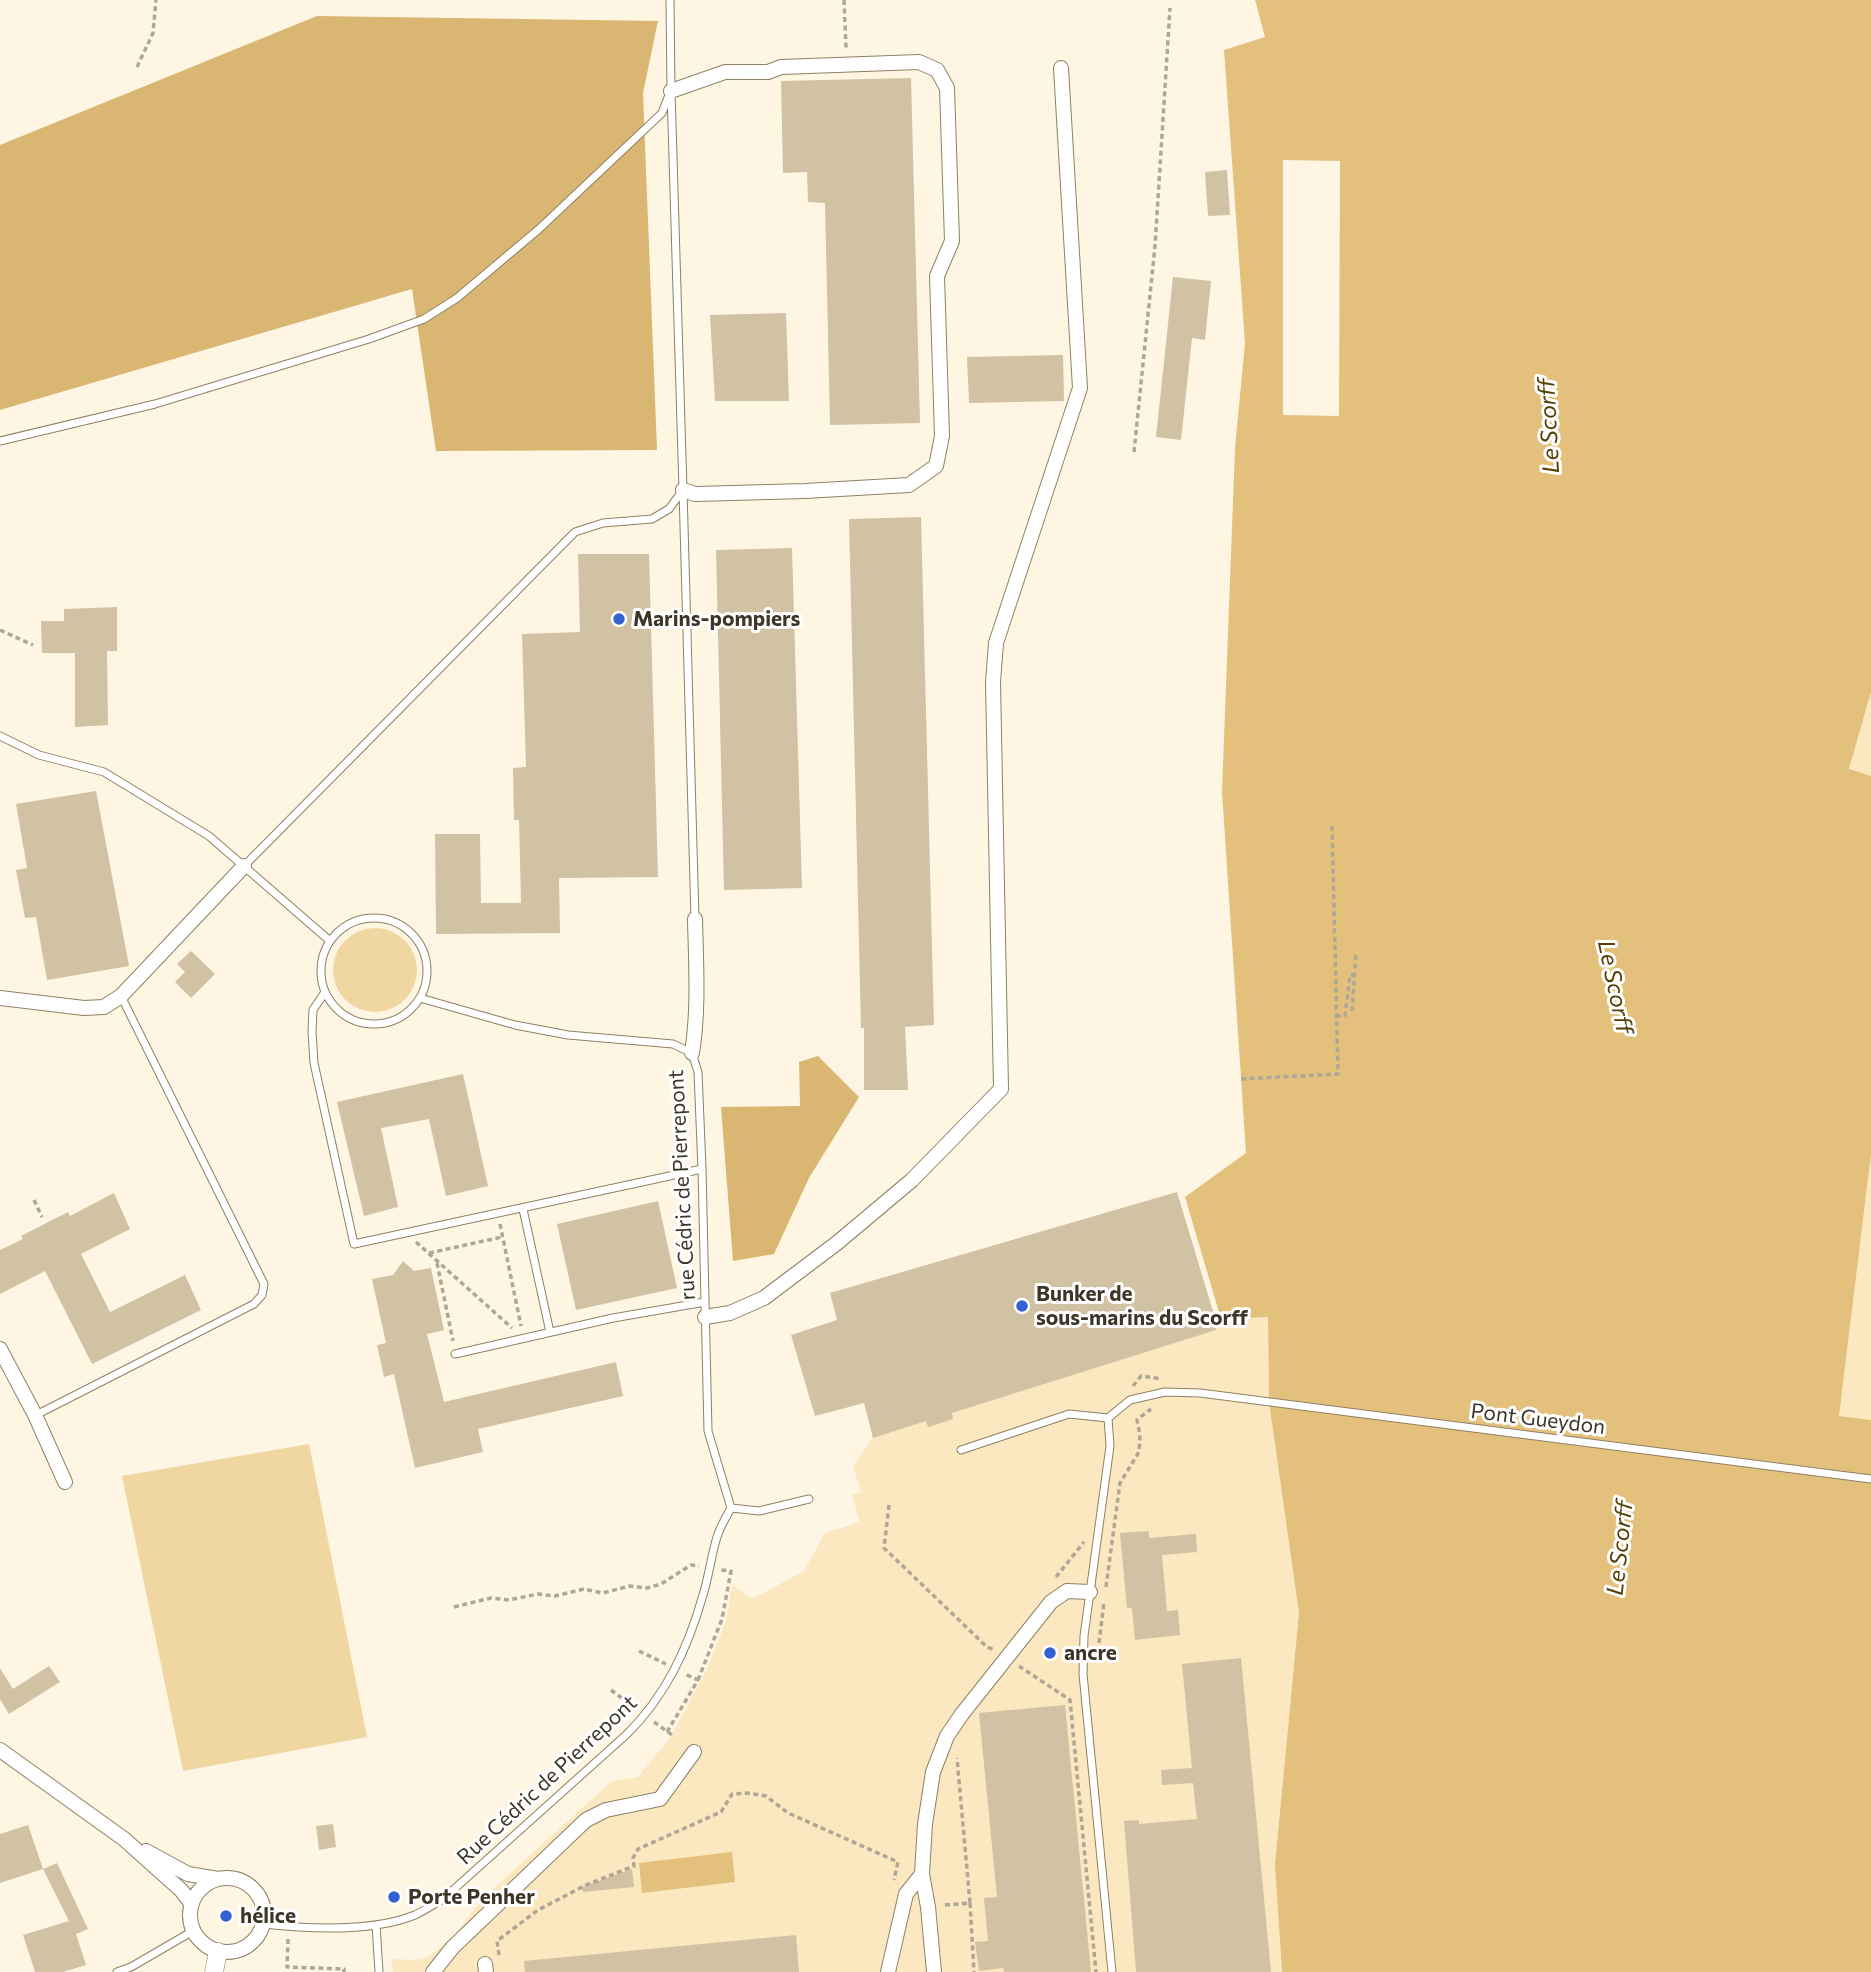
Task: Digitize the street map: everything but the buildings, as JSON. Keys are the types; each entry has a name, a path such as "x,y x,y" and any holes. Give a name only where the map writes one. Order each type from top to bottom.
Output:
{"street":[{"path":"671,91 724,72 768,72 780,67 919,62 937,70 947,88 952,241 937,276 942,436 936,466 909,485 695,494 683,490"},
{"path":"705,1317 730,1313 764,1298 837,1243 912,1180 1001,1089 993,682 996,643 1080,388 1060,68"},
{"path":"0,999 84,1008 104,1007 121,996 244,866"},
{"path":"692,1053 697,998 695,919"},
{"path":"0,1349 35,1415 65,1482"},
{"path":"934,1972 922,1874 925,1824 933,1772 947,1736 1051,1602 1067,1591 1090,1592"},
{"path":"0,1750 124,1839 181,1890 191,1903"},
{"path":"433,1972 453,1947 586,1820 606,1810 660,1799 694,1752"},
{"path":"124,1839 188,1874 218,1879 231,1878 253,1889 261,1899 264,1924 251,1944 230,1953 206,1947 193,1931 189,1915 197,1892 218,1879"},
{"path":"888,1972 906,1895 922,1874"},
{"path":"214,1972 218,1952"}],"lane":[{"path":"670,0 695,919"},
{"path":"0,441 155,404 369,340 424,320 457,298 539,229 662,113 671,91"},
{"path":"244,866 575,532 603,523 652,519 669,509 683,490"},
{"path":"0,736 39,755 104,772 209,836 330,941"},
{"path":"376,918 393,922 409,931 420,944 426,961 427,978 420,998 397,1019 364,1023 348,1017 334,1006 325,992 321,974 323,957 330,941 343,928 359,920 376,918"},
{"path":"325,992 313,1010 314,1063 354,1244 702,1169"},
{"path":"35,1415 254,1304 262,1295 264,1284 121,996"},
{"name":"rue Cédric de Pierrepont","path":"420,998 515,1025 568,1035 673,1044 692,1053 698,1072 708,1431 731,1508"},
{"path":"523,1209 550,1332"},
{"path":"455,1354 612,1318 705,1302"},
{"name":"Pont Gueydon","path":"1108,1418 1130,1400 1165,1392 1200,1393 1871,1479"},
{"path":"961,1450 1069,1414 1108,1418 1110,1446 1084,1636 1083,1674 1112,1972"},
{"path":"731,1508 759,1511 809,1499"},
{"name":"Rue Cédric de Pierrepont","path":"264,1924 320,1927 376,1925 414,1915 443,1899 626,1735 662,1693 689,1639 704,1594 717,1535 731,1508"},
{"path":"376,1925 379,1972"},
{"path":"117,1972 131,1967 193,1931"}],"path":[{"path":"137,67 153,33 156,0"},
{"path":"844,0 847,65"},
{"path":"1134,452 1155,246 1170,8"},
{"path":"0,631 33,645"},
{"path":"1241,1079 1338,1074 1332,825"},
{"path":"1352,1011 1356,954"},
{"path":"1336,1016 1345,1016 1350,975 1354,975"},
{"path":"34,1200 42,1217"},
{"path":"498,1214 524,1339"},
{"path":"406,1233 524,1339"},
{"path":"429,1254 502,1237"},
{"path":"437,1261 455,1354"},
{"path":"1098,1646 1120,1483 1139,1452 1140,1434 1137,1420 1151,1409 1161,1408"},
{"path":"1104,1492 1119,1494"},
{"path":"889,1505 884,1548 987,1647 997,1651 989,1660"},
{"path":"1053,1581 1085,1541"},
{"path":"454,1606 491,1598 509,1601 538,1594 555,1596 584,1589 603,1593 630,1587 647,1588 660,1584 691,1565 731,1571 722,1619 698,1680"},
{"path":"1007,1659 1070,1700 1096,1972"},
{"path":"958,1754 974,1972"},
{"path":"490,1966 497,1941 538,1910 586,1885 634,1866 633,1858 638,1849 721,1811 732,1794 766,1796 788,1813 898,1862 894,1882"},
{"path":"928,1907 970,1903"},
{"path":"288,1926 287,1968 344,1969 344,1972"}],"shaded area":[{"path":"317,16 658,21 643,93 657,450 436,451 412,289 0,410 0,145"},
{"path":"1871,692 1871,776 1849,770"},
{"path":"375,928 391,931 405,940 414,954 417,970 414,986 405,1000 391,1009 375,1012 359,1009 345,1000 336,986 333,970 336,954 345,940 359,931"},
{"path":"818,1056 859,1097 809,1178 774,1254 733,1261 721,1107 800,1106 799,1062"},
{"path":"1871,1154 1871,1420 1839,1416"},
{"path":"1268,1316 1269,1402 1299,1613 1275,1864 1282,1972 393,1972 392,1959 427,1958 453,1937 483,1898 612,1781 638,1777 672,1735 707,1669 726,1621 732,1585 752,1599 804,1571 825,1533 860,1522 852,1495 861,1492 853,1466 873,1438 926,1421 953,1419 952,1413 1215,1330 1216,1318"},
{"path":"309,1444 367,1737 183,1771 122,1476"}],"water":[{"name":"Le Scorff","path":"1255,0 1871,0 1871,692 1849,769 1871,776 1871,1154 1839,1416 1871,1420 1871,1972 1282,1972 1275,1864 1299,1613 1269,1402 1268,1317 1221,1319 1185,1197 1246,1153 1222,792 1235,448 1245,343 1224,50 1265,37"},
{"path":"732,1852 735,1882 642,1893 639,1863"}],"pier":[{"path":"1283,160 1340,161 1339,416 1283,415"}],"place":[{"name":"Marins-pompiers","path":"619,619"},
{"name":"Bunker de sous-marins du Scorff","path":"1022,1306"},
{"name":"ancre","path":"1050,1653"},
{"name":"Porte Penher","path":"394,1897"},
{"name":"hélice","path":"226,1916"}]}
